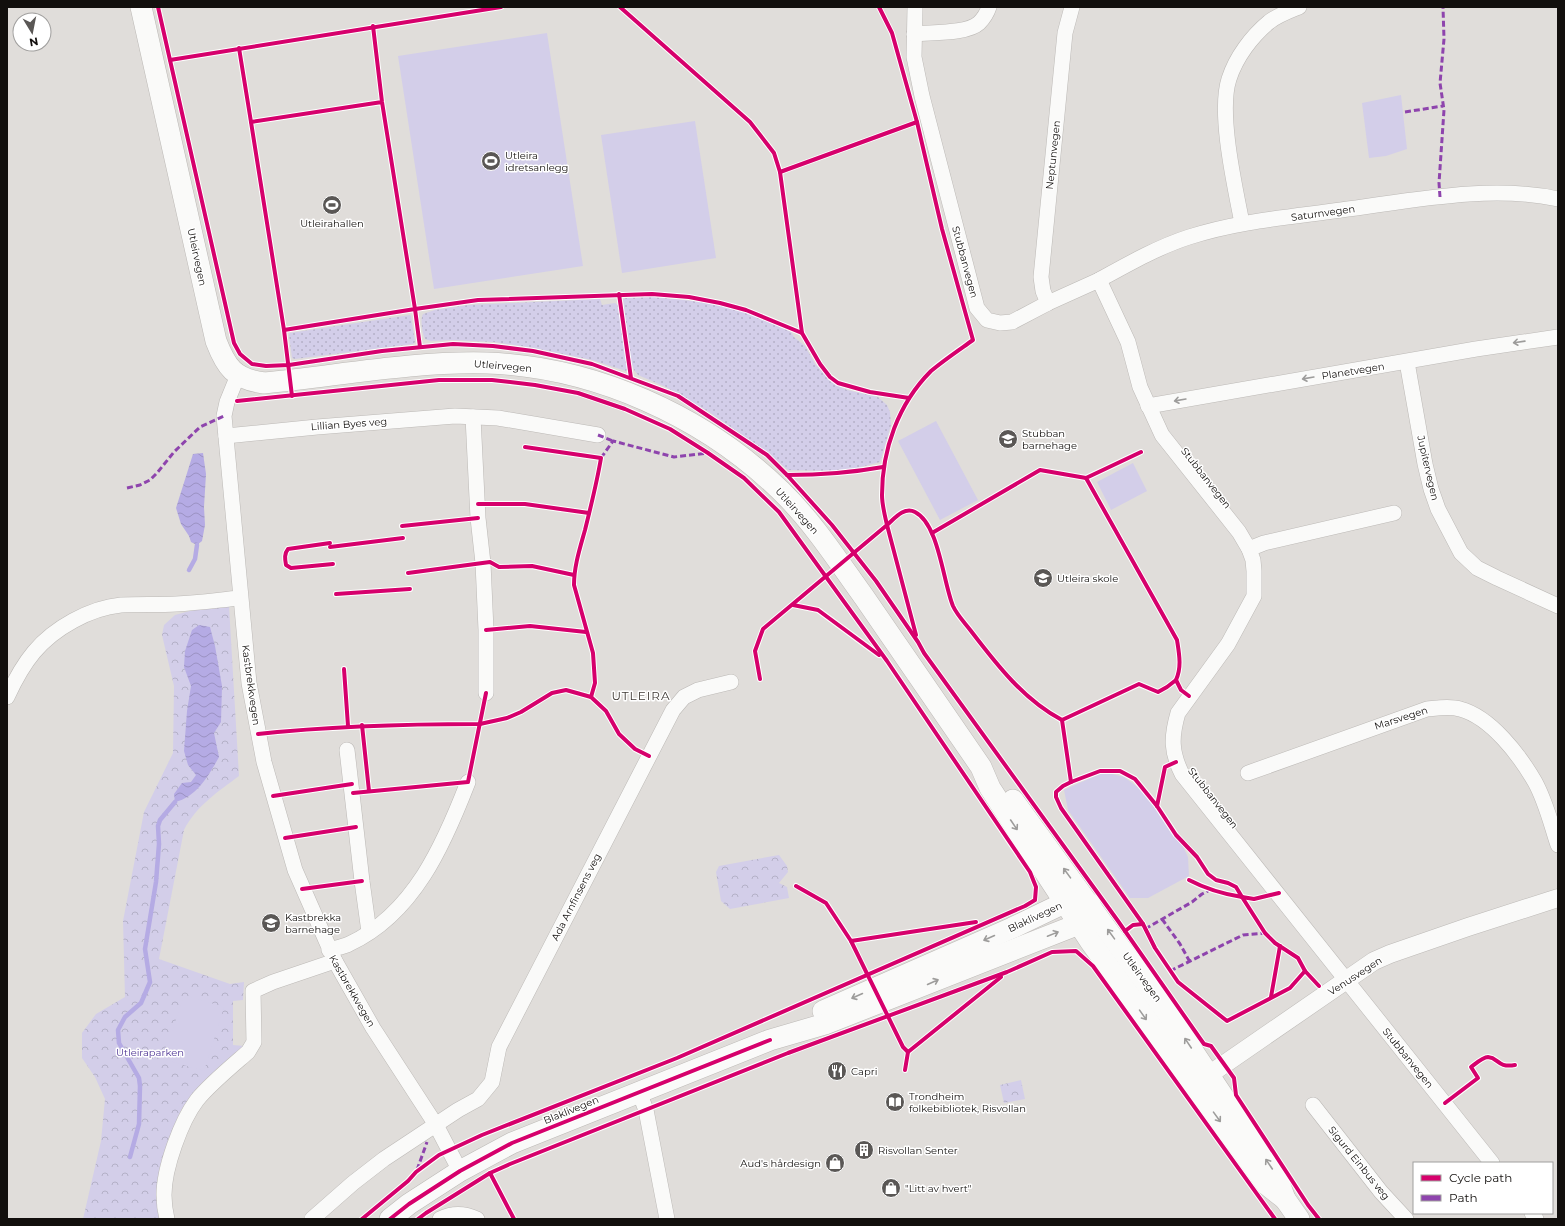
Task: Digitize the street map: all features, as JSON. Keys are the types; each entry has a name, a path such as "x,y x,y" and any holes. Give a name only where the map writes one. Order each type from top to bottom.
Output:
{"main road":[{"name":"Utleirvegen","path":"141,7 216,341 223,360 238,375 250,381 264,383 422,365 489,364 526,367 585,379 618,390 675,415 727,447 781,492 802,514 854,583 981,767 990,788 1079,924 1202,1080"},
{"name":"Utleirvegen","path":"981,767 1000,781 1166,1011 1202,1080 1267,1185 1285,1199 1299,1219"},
{"name":"Blaklivegen","path":"770,1040 819,1013 1012,928 1066,902 1090,904"},
{"path":"1079,924 1090,904"},
{"name":"Blaklivegen","path":"390,1219 409,1204 460,1171 512,1143 770,1040 825,1024 1079,924"}],"street":[{"path":"914,34 955,31 970,28 978,24 984,18 989,7"},
{"name":"Neptunvegen","path":"1048,303 1043,291 1041,277 1065,33 1072,7"},
{"path":"1242,223 1230,154 1226,114 1229,79 1242,53 1254,37 1278,16 1299,7"},
{"name":"Stubbanvegen","path":"916,8 914,57 922,96 977,308 987,320 1005,324 1099,280 1128,342 1140,387 1162,435 1239,532 1249,549 1253,560 1254,596 1228,644 1178,713 1172,740 1176,762 1182,774 1491,1162"},
{"name":"Saturnvegen","path":"1099,280 1124,266 1191,236 1242,223 1440,197 1500,193 1545,196 1558,199"},
{"name":"Planetvegen","path":"1148,406 1476,349 1558,337"},
{"name":"Jupitervegen","path":"1408,362 1424,464 1430,489 1450,536 1461,553 1477,568 1558,606"},
{"name":"Kastbrekkvegen","path":"238,375 227,402 224,416 249,683 264,762 294,870 332,955 373,1028 436,1125 460,1171"},
{"name":"Lillian Byes veg","path":"226,436 454,416 498,418 598,435"},
{"path":"473,417 478,518 483,563 486,630 486,693"},
{"path":"1249,549 1264,544 1394,513"},
{"path":"7,697 34,653 67,625 85,616 100,610 120,605 175,604 240,598"},
{"name":"Ada Arnfinsens veg","path":"312,1219 353,1183 378,1164 458,1110 478,1099 492,1082 499,1047 673,710 684,697 698,690 731,682"},
{"name":"Marsvegen","path":"1248,773 1427,709 1460,709 1476,715 1496,731 1518,757 1535,783 1546,809 1558,845"},
{"path":"348,750 369,932"},
{"path":"167,1219 164,1195 165,1180 178,1136 188,1112 198,1099 248,1052 254,1042 253,991 332,955 369,932 397,910 422,879 450,828 468,782"},
{"name":"Venusvegen","path":"1202,1080 1374,961 1390,954 1558,898"},
{"path":"639,1092 646,1110 667,1219"},
{"name":"Sigurd Einbus veg","path":"1313,1105 1381,1192 1406,1219"},
{"path":"440,1219 447,1215 458,1214 468,1215 477,1219"}],"green space":[{"name":"Utleira idretsanlegg","path":"547,33 583,266 434,289 398,56"},
{"path":"1401,95 1407,149 1386,156 1369,158 1362,103"},
{"path":"695,121 716,258 622,273 601,135"},
{"path":"652,297 719,305 738,310 791,332 794,337 805,346 815,364 835,384 847,390 878,397 887,405 890,412 891,425 880,462 853,469 837,471 788,470 761,448 709,412 666,387 638,375 634,370 631,361 623,299"},
{"path":"600,299 602,305 615,303 619,306 628,368 626,371 592,360 534,348 494,342 452,340 431,341 425,339 422,330 423,314 435,310 468,305"},
{"path":"410,315 415,342 413,344 295,359 292,358 290,333"},
{"path":"936,421 978,500 940,520 898,441"},
{"path":"1133,463 1147,491 1111,510 1097,482"},
{"name":"Utleiraparken","path":"229,606 239,776 201,806 184,830 159,959 230,984 244,982 243,1000 233,1001 233,1045 244,1046 239,1053 197,1090 181,1110 165,1159 161,1219 83,1219 101,1141 105,1099 95,1077 82,1058 82,1033 96,1014 125,997 123,921 144,812 173,753 174,686 162,635 164,625 175,615 197,609"},
{"path":"1104,772 1124,777 1152,798 1175,830 1188,857 1189,876 1148,898 1130,898 1068,810 1064,790"},
{"path":"779,855 787,866 788,872 779,883 787,887 789,898 730,909 721,901 716,872 719,866"},
{"path":"184,995 224,1007 204,1071 163,1059"},
{"path":"1021,1080 1025,1099 1004,1103 1000,1085"}],"water":[{"path":"203,453 206,474 204,507 205,525 202,541 197,545 191,542 181,524 176,508 193,454"},
{"path":"199,625 210,627 222,686 221,722 214,733 219,757 202,784 190,795 175,802 174,794 182,783 191,782 196,775 188,765 184,751 187,711 191,686 184,667 185,651 192,630"}],"waterway":[{"path":"189,570 195,559 197,545"},
{"path":"130,1157 139,1124 140,1086 139,1078 119,1043 118,1030 125,1017 141,1003 150,982 145,949 156,882 159,844 158,826 160,820 175,802"}],"marked path":[{"path":"1440,197 1439,183 1444,110 1440,83 1444,39 1443,7"},
{"path":"1405,112 1443,106"},
{"path":"127,488 140,485 150,480 174,452 200,427 224,416"},
{"path":"598,435 613,441"},
{"path":"601,458 613,441 674,457 708,453"},
{"path":"1145,929 1210,890"},
{"path":"1162,919 1180,944 1190,962"},
{"path":"1170,971 1243,935 1265,933"},
{"path":"417,1170 427,1142"}],"cycle path":[{"path":"158,7 234,343 240,354 252,364 266,366 289,365 382,351 453,344 493,346 533,351 592,364 678,396 767,455 832,525 876,581 924,653 1118,921 1204,1044 1211,1046 1234,1078 1236,1095 1308,1205 1319,1219"},
{"path":"170,60 501,7"},
{"path":"620,7 750,122 774,153 780,172 802,333"},
{"path":"760,679 755,651 763,629 887,525 882,499 883,478 885,461 894,428 909,398 919,384 931,371 973,340 942,229 917,122 892,33 879,7"},
{"path":"373,26 382,102 415,309 284,330 251,122 382,102"},
{"path":"239,48 251,122"},
{"path":"780,172 917,122"},
{"path":"619,294 631,378"},
{"path":"420,347 415,309 478,300 652,294 689,297 746,310 802,333 820,364 830,377 838,383 870,392 909,398"},
{"path":"284,330 292,396"},
{"path":"237,401 439,380 492,380 535,385 578,393 625,409 670,429 744,478 779,512 887,661 1030,872 1036,887 1035,900 1025,906 677,1058 482,1135 439,1155 416,1172 408,1181 362,1219"},
{"path":"525,447 601,458 574,578 574,585 593,653 595,683 591,697"},
{"path":"1141,452 1086,478 1177,640 1179,670 1176,680"},
{"path":"787,475 812,475 859,471 883,467"},
{"path":"932,533 1040,470 1086,478"},
{"path":"478,504 525,504 589,513"},
{"path":"916,635 887,525 900,514 907,511 915,512 923,518 930,528 939,554 949,596 959,616 1012,681 1035,702 1062,720 1071,782"},
{"path":"402,526 478,518"},
{"path":"330,547 403,538"},
{"path":"330,543 288,549 285,555 285,561 286,565 291,568 333,564"},
{"path":"408,573 490,562 499,567 532,566 574,575"},
{"path":"336,594 410,589"},
{"path":"793,605 818,610 879,655"},
{"path":"486,630 530,626 586,632"},
{"path":"344,669 348,726"},
{"path":"1062,720 1139,684 1158,692 1176,680 1181,690 1189,696"},
{"path":"258,734 369,726 480,724 507,718 521,712 552,693 566,690 591,697 606,711 619,734 635,749 649,756"},
{"path":"353,793 468,782 486,693"},
{"path":"362,725 369,791"},
{"path":"1157,806 1165,767 1176,762"},
{"path":"1143,924 1061,808 1056,797 1056,792 1063,786 1100,771 1120,771 1135,779 1157,806 1176,835 1197,857 1208,874 1216,880 1236,887 1242,897"},
{"path":"273,796 352,784"},
{"path":"285,838 356,827"},
{"path":"1189,880 1215,891 1242,897"},
{"path":"302,889 362,881"},
{"path":"796,886 826,903 851,941 903,1047 908,1052"},
{"path":"1279,893 1254,899 1242,897 1265,933 1275,943 1298,958 1305,971"},
{"path":"851,941 976,922"},
{"path":"1125,931 1133,925 1143,924 1155,948 1178,982 1227,1021 1290,988 1305,971 1319,986"},
{"path":"1271,997 1280,946"},
{"path":"418,1219 490,1173 510,1164 788,1053 1007,972 1052,952 1076,951 1093,966 1275,1219"},
{"path":"905,1070 908,1052 1001,977"},
{"path":"390,1219 409,1204 460,1171 512,1143 770,1040"},
{"path":"1445,1103 1478,1078 1471,1067 1481,1059 1488,1057 1501,1064 1509,1066 1515,1065"},
{"path":"490,1173 514,1219"}],"place":[{"name":"Utleira idretsanlegg","path":"491,161"},
{"name":"Utleirahallen","path":"332,205"},
{"name":"Stubban barnehage","path":"1008,439"},
{"name":"Utleira skole","path":"1043,578"},
{"name":"Kastbrekka barnehage","path":"271,923"},
{"name":"Capri","path":"837,1071"},
{"name":"Trondheim folkebibliotek, Risvollan","path":"895,1102"},
{"name":"Risvollan Senter","path":"864,1150"},
{"name":"Aud's hårdesign","path":"835,1163"},
{"name":"\"Litt av hvert\"","path":"891,1188"}],"district":[{"name":"UTLEIRA","path":"641,695"}]}
